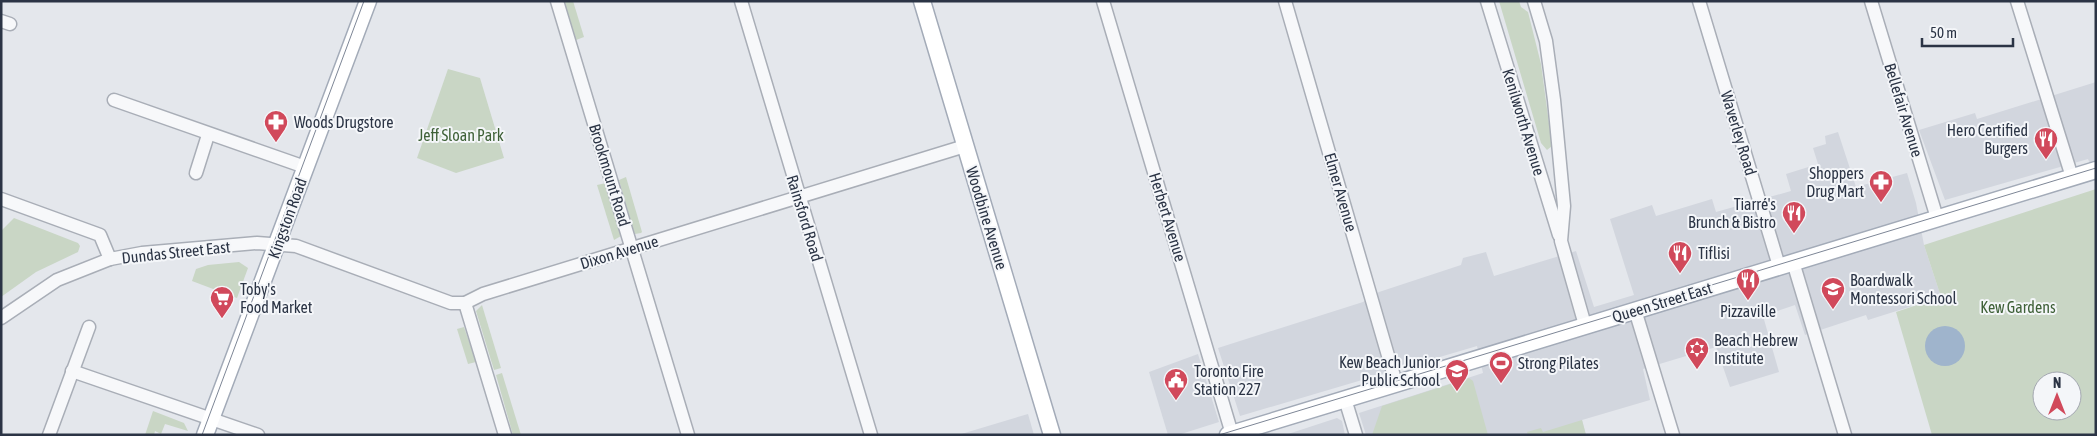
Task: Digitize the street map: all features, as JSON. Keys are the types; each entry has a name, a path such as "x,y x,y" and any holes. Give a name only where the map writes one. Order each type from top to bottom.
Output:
{"main road":[{"name":"Kingston Road","path":"208,427 368,1"},
{"name":"Woodbine Avenue","path":"922,1 1052,435"},
{"name":"Queen Street East","path":"1230,434 2096,170"}],"street":[{"name":"Brookmount Road","path":"557,1 688,435"},
{"name":"Rainsford Road","path":"740,1 871,435"},
{"name":"Herbert Avenue","path":"1102,1 1208,351 1230,434"},
{"name":"Elmer Avenue","path":"1285,1 1396,383"},
{"name":"Kenilworth Avenue","path":"1487,1 1585,325"},
{"name":"Kenilworth Avenue","path":"1534,1 1546,41 1554,100 1564,206 1561,242"},
{"name":"Waverley Road","path":"1699,1 1845,435"},
{"name":"Bellefair Avenue","path":"1871,1 1936,218"},
{"path":"2016,1 2072,177"},
{"path":"114,100 208,135 250,147 306,168"},
{"path":"196,173 208,135"},
{"name":"Dixon Avenue","path":"465,303 483,294 965,146"},
{"path":"1,199 100,235 110,259"},
{"path":"277,244 296,246 450,303 465,303 505,435"},
{"name":"Dundas Street East","path":"1,318 57,280 110,259 142,253 277,244"},
{"path":"1635,310 1673,435"},
{"path":"49,435 89,327"},
{"path":"72,371 208,427 258,435"},
{"path":"1345,399 1356,435"}],"shaded area":[{"path":"2096,82 2096,179 2088,159 1945,200 1919,130 1975,113 1977,119"},
{"path":"1838,132 1856,187 1907,173 1916,203 1924,245 1941,297 1868,320 1866,315 1805,335 1795,305 1763,316 1779,372 1730,387 1716,347 1643,369 1650,400 1582,420 1586,435 1366,435 1359,413 1483,373 1477,346 1240,416 1218,348 1363,302 1379,292 1461,265 1463,258 1486,252 1494,276 1576,251 1594,307 1634,295 1610,219 1652,205 1656,216 1712,199 1716,212 1791,191 1786,174 1818,164 1813,148 1826,144 1825,136"},
{"path":"1198,354 1219,422 1178,435 1168,435 1149,372"},
{"path":"1028,414 1034,435 958,435"},
{"path":"1337,418 1342,421 1345,435 1285,435"}],"green space":[{"path":"564,1 573,1 584,37 576,40"},
{"path":"1499,1 1519,1 1521,7 1528,12 1541,64 1552,146 1547,150 1541,143"},
{"name":"Jeff Sloan Park","path":"448,69 480,78 504,158 456,173 417,158"},
{"path":"626,177 641,233 635,234 619,180"},
{"path":"606,183 621,236 614,240 597,185"},
{"name":"Kew Gardens","path":"2096,189 2096,435 1932,435 1896,312 1941,297 1924,245"},
{"path":"14,218 78,243 80,246 78,252 36,272 1,297 1,231"},
{"path":"239,262 248,268 237,298 192,281 196,269 208,265"},
{"path":"482,305 501,368 494,370 476,311"},
{"path":"464,327 476,362 468,364 457,329"},
{"path":"502,373 521,435 513,435 496,375"},
{"name":"Kew Beach Junior Public School","path":"1469,378 1473,381 1488,435 1372,435 1382,406"},
{"path":"153,411 184,423 188,431 165,424 161,434 155,431 154,435 145,435"},
{"path":"1582,420 1586,435 1528,435 1527,432 1541,428 1543,432"}],"water":[{"path":"1941,326 1949,326 1956,329 1962,335 1965,346 1962,357 1956,363 1949,366 1941,366 1934,363 1928,357 1925,350 1925,342 1928,335 1934,329"}],"tram line":[{"path":"202,435 364,1"},
{"path":"1219,435 2096,168"}],"place":[{"name":"Woods Drugstore","path":"276,143"},
{"name":"Hero Certified Burgers","path":"2046,160"},
{"name":"Shoppers Drug Mart","path":"1881,203"},
{"name":"Tiarré's Brunch & Bistro","path":"1794,234"},
{"name":"Tiflisi","path":"1680,274"},
{"name":"Pizzaville","path":"1748,301"},
{"name":"Boardwalk Montessori School","path":"1833,310"},
{"name":"Toby's Food Market","path":"222,319"},
{"name":"Beach Hebrew Institute","path":"1697,370"},
{"name":"Strong Pilates","path":"1501,384"},
{"name":"Kew Beach Junior Public School","path":"1457,392"},
{"name":"Toronto Fire Station 227","path":"1176,401"}]}
